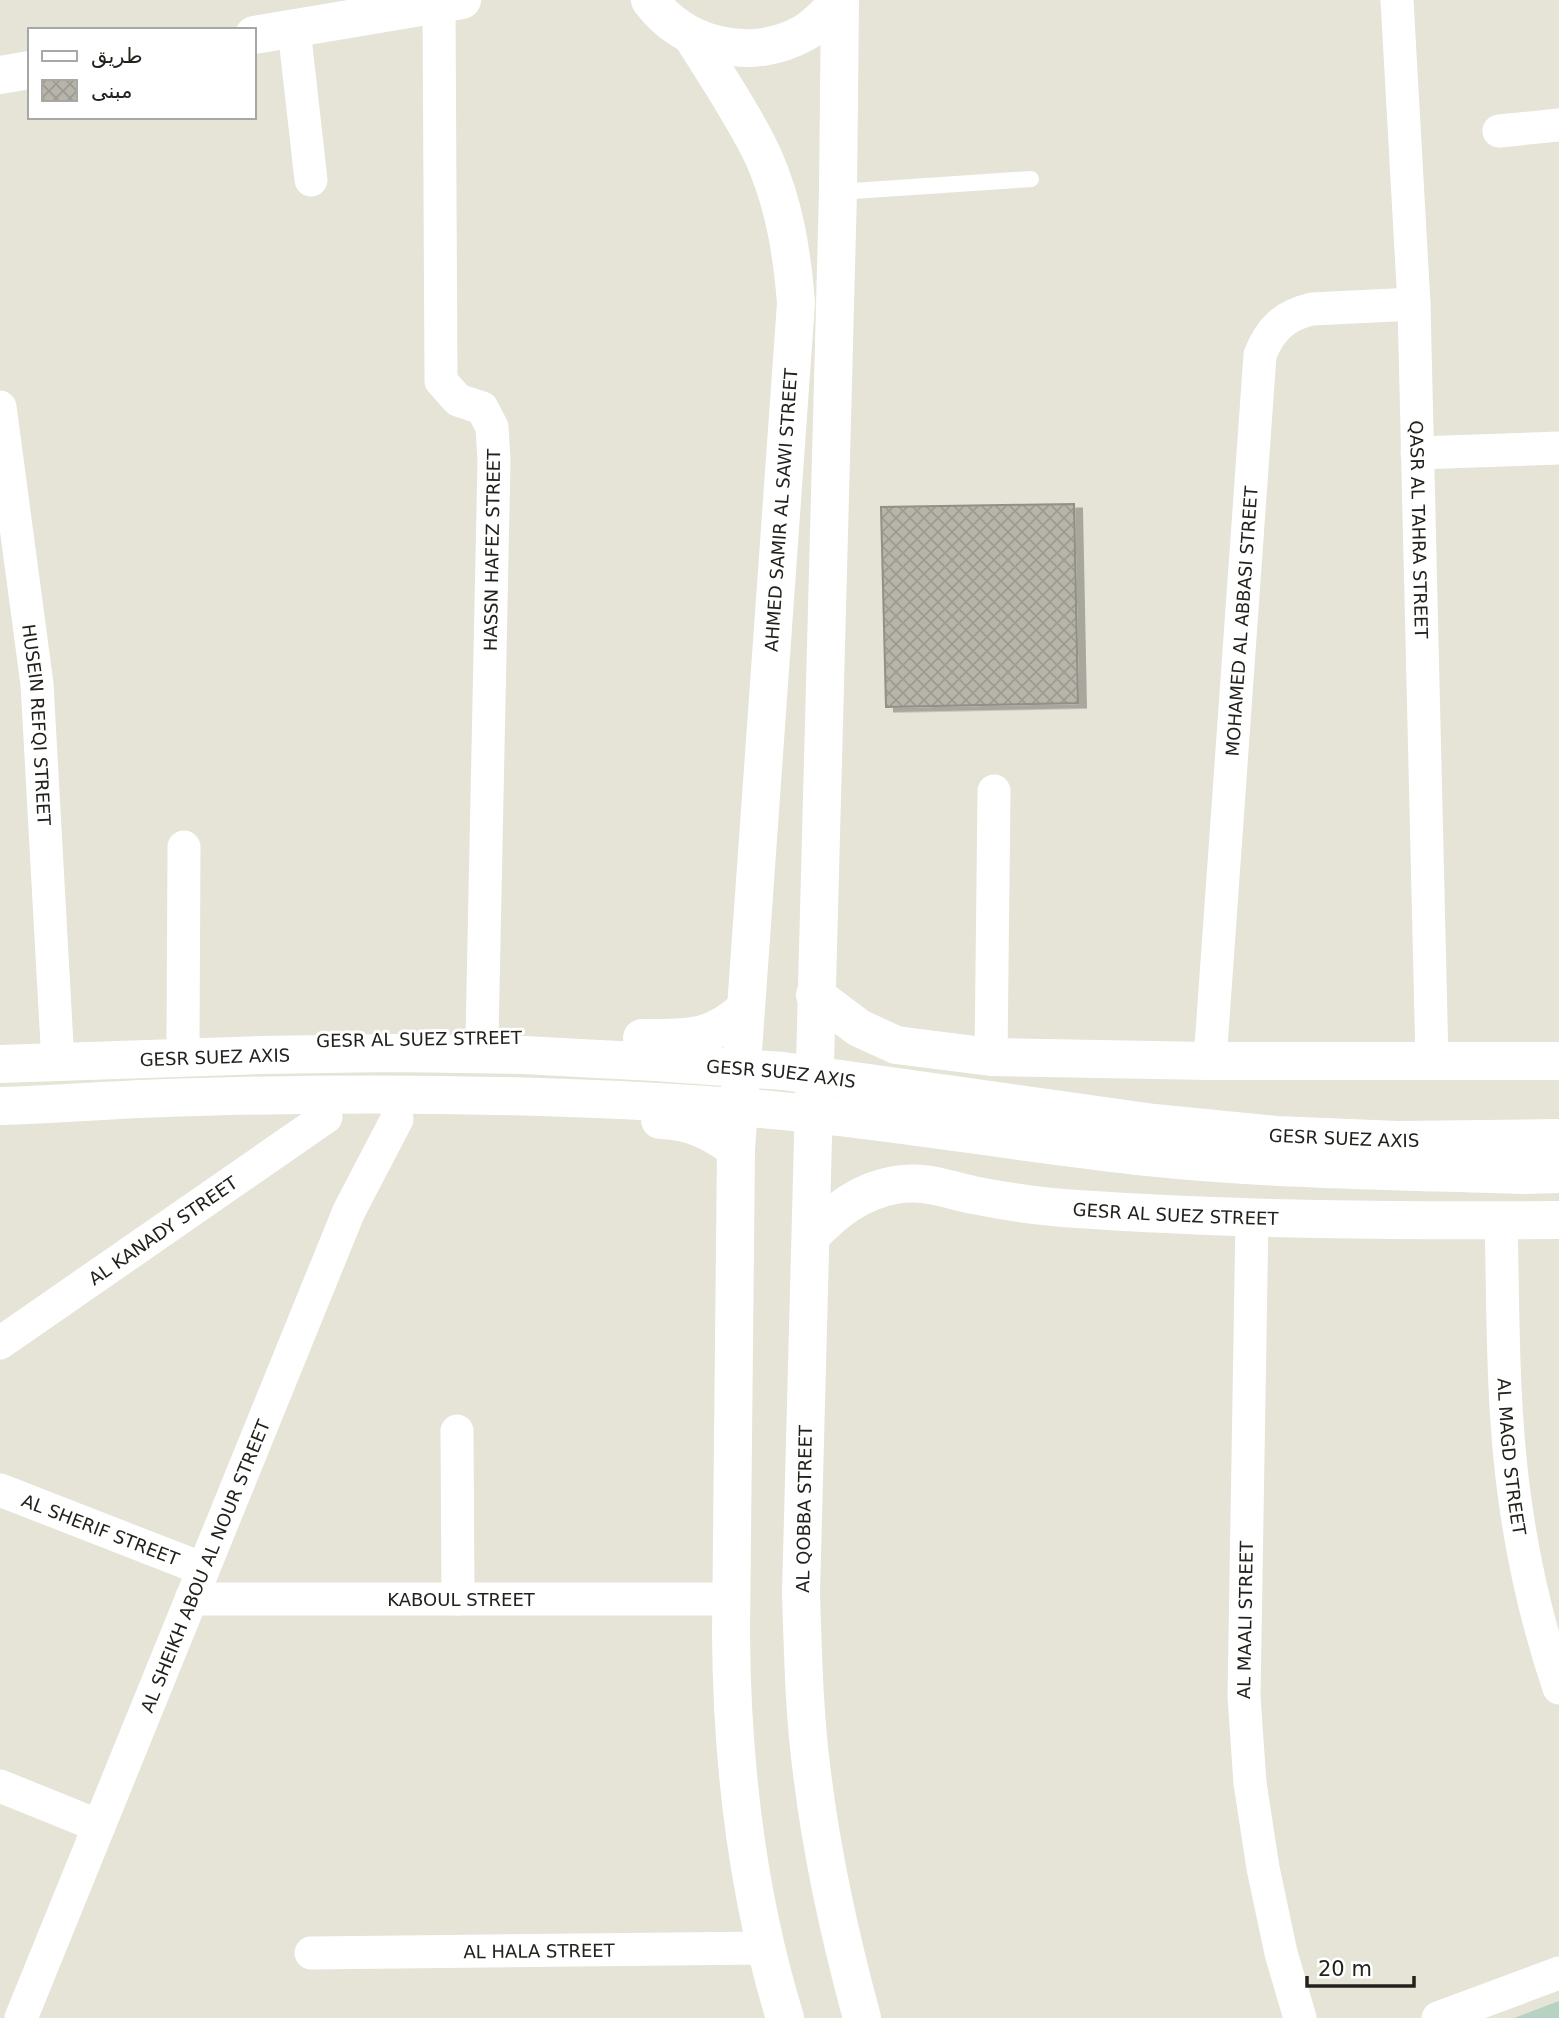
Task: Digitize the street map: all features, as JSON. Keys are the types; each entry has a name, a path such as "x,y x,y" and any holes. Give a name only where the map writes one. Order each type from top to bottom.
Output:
{"main road":[{"path":"650,0 677,27 692,36 737,48 761,48 806,32 840,0"},
{"path":"840,0 838,192 816,995 859,1028 896,1045 991,1057 1210,1061 1559,1061"},
{"path":"256,35 451,2"},
{"name":"AHMED SAMIR AL SAWI STREET","path":"692,36 740,113 764,158 781,204 792,253 796,303 746,1008"},
{"path":"0,75 28,70"},
{"name":"AL QOBBA STREET","path":"816,995 801,1593 805,1701 822,1843 843,1948 862,2018"},
{"path":"746,1008 736,1149 732,1705 737,1775 750,1868 767,1948 776,2015"},
{"name":"GESR AL SUEZ STREET","path":"0,1045 672,1038 706,1035 721,1029 746,1008"},
{"path":"668,1120 679,1105 685,1089 686,1071 672,1038"},
{"name":"GESR SUEZ AXIS","path":"0,1064 392,1053 524,1055 642,1061 783,1071 1151,1140 1276,1168 1559,1174"},
{"path":"970,1194 955,1184 936,1154 932,1118 946,1085 973,1063 991,1057"},
{"name":"GESR SUEZ AXIS","path":"0,1106 198,1097 356,1094 514,1096 653,1102 1151,1140 1276,1135 1398,1140 1559,1138"},
{"path":"0,1128 326,1117 668,1120 704,1129 736,1149"},
{"name":"GESR AL SUEZ STREET","path":"811,1236 828,1217 849,1202 872,1191 896,1185 921,1184 946,1186 970,1194 1050,1207 1148,1214 1559,1220"}],"street":[{"name":"QASR AL TAHRA STREET","path":"1397,0 1414,304 1432,1061"},
{"name":"HASSN HAFEZ STREET","path":"451,2 441,381 458,400 482,408 492,427 494,461 482,1038"},
{"path":"294,29 311,180"},
{"path":"1500,131 1559,125"},
{"name":"MOHAMED AL ABBASI STREET","path":"1210,1061 1260,355 1274,329 1298,312 1414,304"},
{"name":"HUSEIN REFQI STREET","path":"0,407 37,684 57,1045"},
{"path":"1418,453 1559,448"},
{"path":"991,1057 994,791"},
{"path":"183,1042 184,847"},
{"name":"AL KANADY STREET","path":"0,1343 326,1117"},
{"name":"AL SHEIKH ABOU AL NOUR STREET","path":"21,2018 349,1211 397,1119"},
{"name":"AL MAALI STREET","path":"1252,1217 1244,1706 1250,1783 1263,1868 1281,1953 1300,2018"},
{"name":"AL MAGD STREET","path":"1501,1221 1507,1421 1514,1496 1535,1608 1559,1688"},
{"path":"457,1431 458,1600"},
{"name":"AL SHERIF STREET","path":"0,1490 203,1569"},
{"name":"KABOUL STREET","path":"191,1599 731,1599"},
{"path":"0,1786 99,1826"},
{"name":"AL HALA STREET","path":"311,1954 767,1948"},
{"path":"1438,2018 1559,1973"}],"lane":[{"path":"838,192 1031,179"}],"green space":[{"path":"1559,2001 1559,2018 1514,2018"}],"building":[{"path":"1074,504 1078,703 886,707 881,507"}]}
